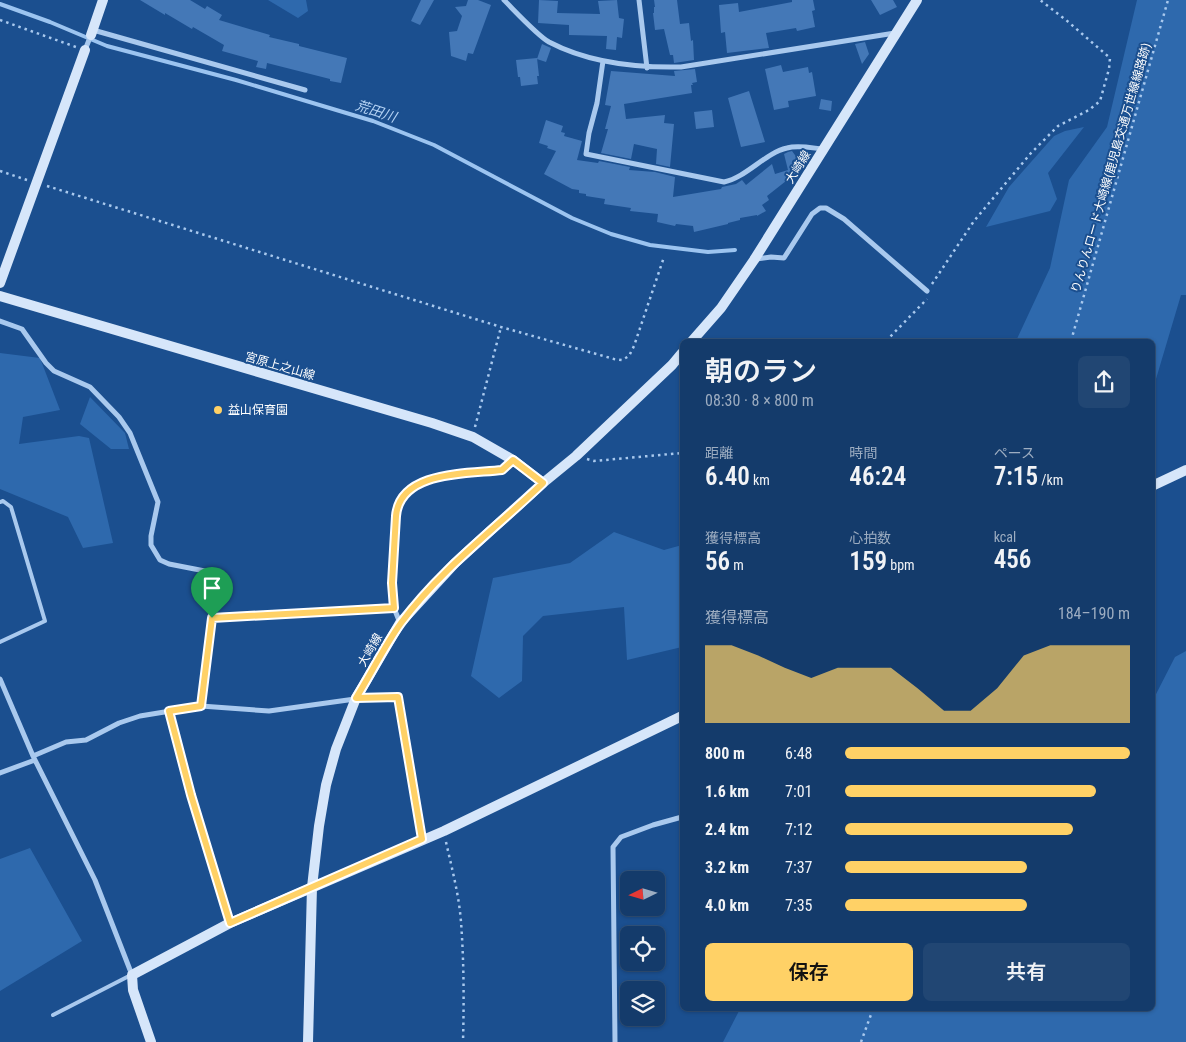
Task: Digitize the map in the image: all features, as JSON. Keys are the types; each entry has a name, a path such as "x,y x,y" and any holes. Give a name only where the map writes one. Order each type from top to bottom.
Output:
{"street":[{"path":"0,283 103,0"},
{"path":"504,0 548,41 583,56 647,68 681,67 897,33"},
{"path":"639,0 647,68"},
{"name":"大崎線","path":"694,339 721,308 754,260 917,0"},
{"path":"92,33 305,90"},
{"path":"603,60 597,102 586,154 724,182 734,180 766,158 787,148 824,149"},
{"path":"754,260 771,257 784,258 812,214 820,208 826,208 844,219 927,291"},
{"name":"宮原上之山線","path":"0,296 432,423 473,438 513,460 543,483"},
{"path":"0,321 22,329 46,363 54,371 90,387 119,417 130,432 158,502 151,545 160,560 169,564 210,572 212,618 201,706"},
{"name":"大崎線","path":"308,1042 312,887 318,826 326,785 336,749 356,698 400,624 455,562 576,456 680,355"},
{"path":"400,624 394,608 392,583 397,506 402,497 410,488 427,480 502,470 513,460"},
{"path":"1155,485 1186,470"},
{"path":"212,618 394,608"},
{"path":"0,679 34,758 95,880 132,975 133,990 151,1042"},
{"path":"0,773 66,742 86,740 120,723 140,716 201,706 269,711 356,698"},
{"path":"169,711 191,795 230,923"},
{"path":"132,975 230,923 444,831 680,717"},
{"path":"615,1042 613,847 621,837 680,818"}],"lane":[{"path":"0,502 3,501 11,507 45,621 0,642"},
{"path":"53,1015 132,975"}],"path":[{"path":"888,339 929,298 927,291 974,221 1031,153 1058,126 1089,110 1100,101 1109,69 1110,58 1040,0"},
{"name":"りんりんロード大崎線(鹿児島交通万世線線路跡)","path":"1073,339 1168,0"},
{"path":"0,20 85,50"},
{"path":"0,171 501,327 614,359 622,360 629,356 634,346 664,257"},
{"path":"473,438 501,327"},
{"path":"576,456 594,461 680,453"},
{"path":"356,698 398,697 422,839"},
{"path":"444,831 461,922 464,994 463,1042"},
{"path":"861,1042 872,1011"}],"shaded area":[{"path":"268,0 306,0 308,11 298,18"},
{"path":"1137,0 1186,0 1186,295 1181,295 1155,382 1155,339 1017,339 1050,268 1069,180 1107,127"},
{"path":"1084,127 1048,173 1057,199 1050,211 986,227 1009,187 1054,136 1065,131"},
{"path":"0,353 40,358 60,410 23,417 19,444 79,436 89,438 113,543 83,548 68,517 0,489"},
{"path":"90,397 125,433 129,449 111,449 80,424"},
{"path":"614,532 664,550 680,546 680,647 627,660 624,607 543,616 523,636 522,681 499,698 471,676 493,578 570,563"},
{"path":"1186,651 1186,1042 723,1042 739,1011 1155,1011 1155,696 1175,657"},
{"path":"30,848 82,941 0,991 0,859"}],"building":[{"path":"140,0 190,0 205,9 207,6 222,15 219,20 270,35 269,37 299,44 299,46 347,58 341,83 267,63 266,69 256,67 258,61 222,51 224,45"},
{"path":"421,0 434,0 420,25 411,21"},
{"path":"468,0 478,0 491,5 473,54 468,53 466,61 451,56 449,32 457,31 462,16 455,7 466,6"},
{"path":"539,0 558,1 557,13 600,14 598,1 617,0 619,18 624,19 622,38 617,37 616,50 606,49 607,36 569,35 569,25 538,23"},
{"path":"654,0 677,0 680,24 689,23 691,41 693,40 694,60 674,63 673,55 670,55 664,29 655,30"},
{"path":"792,0 813,0 815,10 812,11 815,27 797,31 796,28 766,33 769,48 727,53 725,32 721,33 719,5 738,3 739,12 792,2"},
{"path":"871,0 893,0 897,7 880,15"},
{"path":"865,42 869,54 862,64 855,44"},
{"path":"542,44 551,48 546,62 537,59"},
{"path":"537,58 538,84 521,86 516,60"},
{"path":"781,65 783,72 808,67 809,73 812,72 816,96 788,101 789,107 774,110 765,69"},
{"path":"695,69 697,82 691,85 692,93 624,104 626,119 665,115 664,123 674,124 670,167 656,164 657,149 634,144 631,159 601,153 608,129 605,129 611,106 605,105 611,71 675,76 674,71"},
{"path":"749,91 765,142 741,147 728,98"},
{"path":"821,99 832,101 831,111 819,109"},
{"path":"712,110 714,127 696,129 694,112"},
{"path":"546,120 563,126 561,132 565,133 564,136 582,141 577,160 598,163 599,161 630,167 629,170 655,172 675,177 673,197 721,189 742,180 746,185 772,164 775,174 788,170 784,154 792,151 800,162 792,169 805,166 767,196 769,200 762,205 766,211 757,216 740,218 740,220 728,224 694,232 693,226 676,224 675,226 657,222 658,214 630,211 631,208 604,204 605,199 586,196 586,194 579,193 579,190 572,189 544,174 556,151 539,143"}],"waterway":[{"name":"荒田川","path":"0,4 50,22 107,46 236,80 373,121 434,145 572,218 611,234 650,245 708,252 735,250"}],"place":[{"name":"益山保育園","path":"218,410"}],"route":[{"path":"513,460 543,483 455,562 428,590 400,624 356,698 398,697 422,839 230,923 191,795 169,711 201,706 212,618 394,608 392,583 397,506 410,488 427,480 447,476 502,470 513,460"}]}
